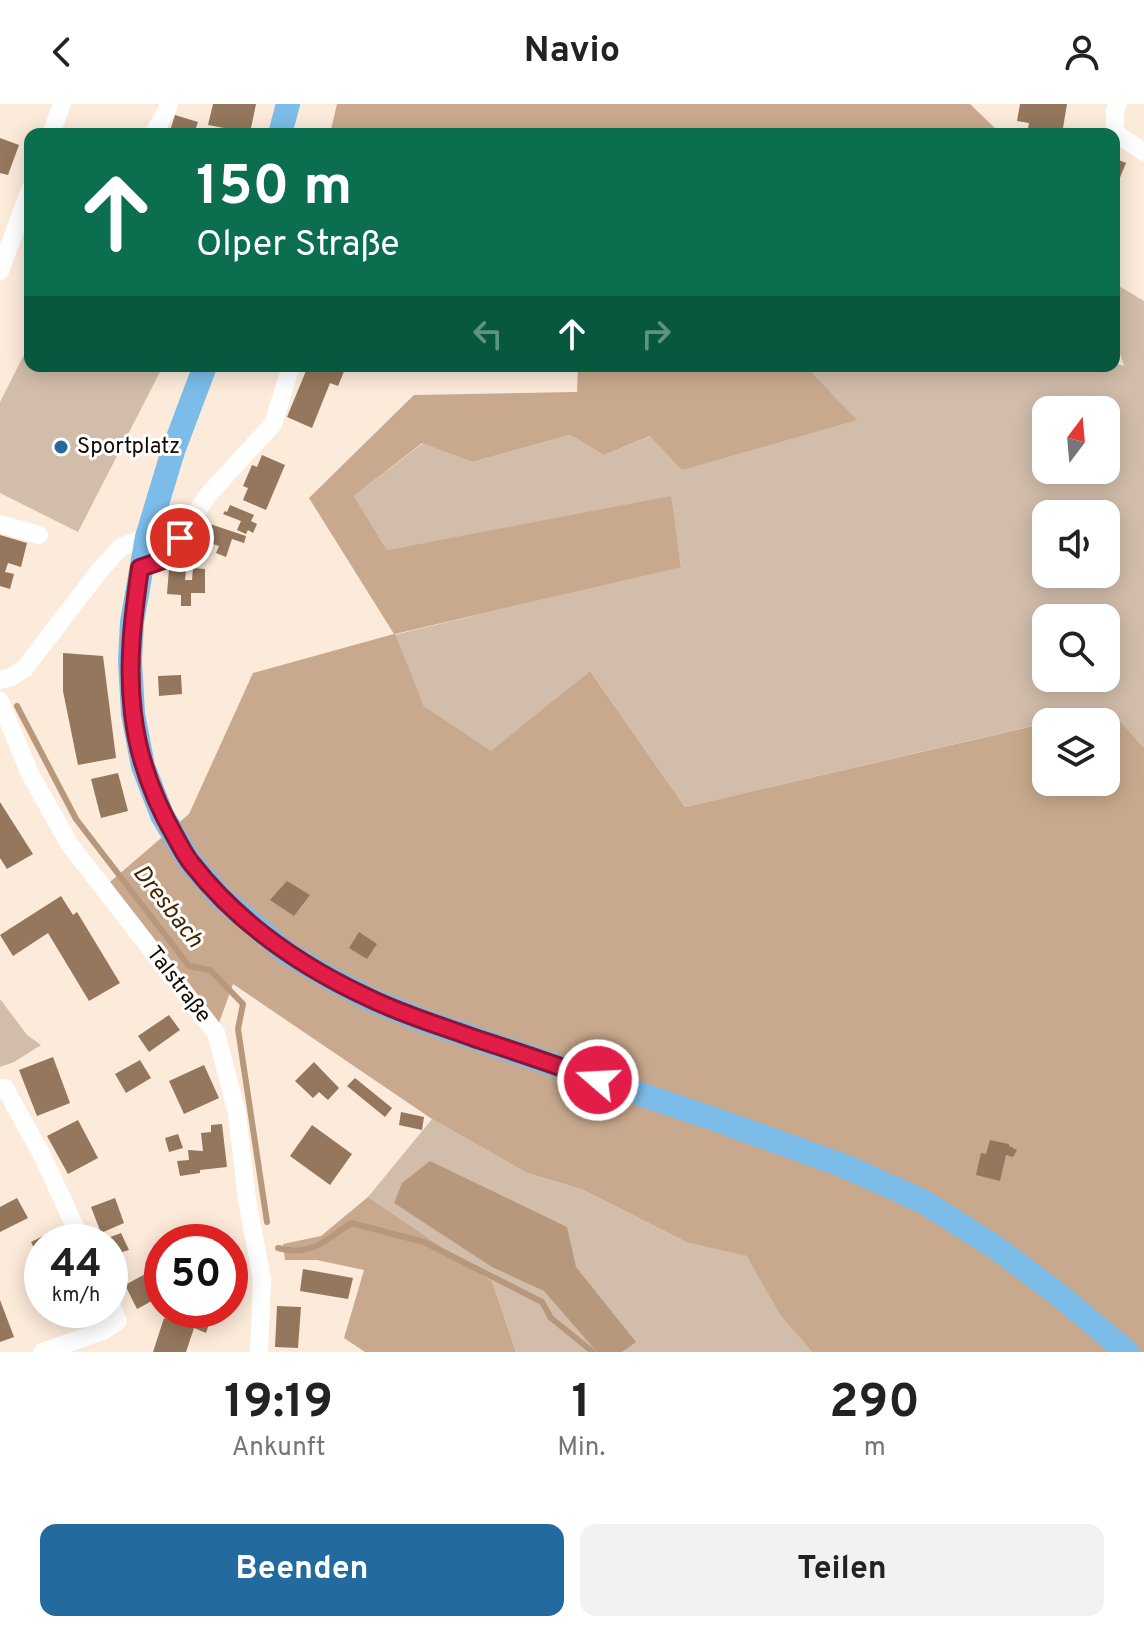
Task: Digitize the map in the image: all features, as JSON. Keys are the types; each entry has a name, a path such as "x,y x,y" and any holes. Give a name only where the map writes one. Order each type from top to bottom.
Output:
{"main road":[{"path":"282,128 288,104"},
{"path":"203,372 173,451 147,537 132,622 130,661 133,714 143,766 162,815 190,862 222,898 287,953 372,1000 424,1021 847,1167 924,1202 995,1247 1127,1352"}],"street":[{"path":"53,128 62,104"},
{"path":"156,128 169,104"},
{"path":"1115,128 1118,104"},
{"path":"1120,136 1144,152"},
{"path":"0,271 24,206"},
{"path":"140,568 166,559 207,496 273,424 289,372"},
{"path":"0,524 39,535"},
{"path":"0,680 25,668 121,547 147,537"},
{"name":"Talstraße","path":"0,702 30,774 70,845 216,1033 237,1113 247,1200 262,1279 259,1352"},
{"path":"5,1088 42,1155 74,1224"},
{"path":"42,1352 108,1328"}],"shaded area":[{"path":"337,104 970,104 995,128 331,128"},
{"path":"1120,287 1144,301 1144,748 1120,721 1120,708 1032,708 1032,726 685,807 590,671 491,752 424,706 394,635 681,566 670,497 387,550 354,496 423,443 472,462 570,435 604,455 651,436 856,420 810,372 1120,372 1120,365 1124,366 1120,353"},
{"name":"Sportplatz","path":"24,355 24,372 160,372 78,532 0,493 0,402"},
{"path":"578,372 811,372 857,420 682,470 650,436 604,455 570,435 472,462 422,443 354,496 387,550 671,496 681,567 395,634 424,706 491,751 590,671 685,807 1032,726 1032,796 1120,796 1120,721 1144,748 1144,1352 812,1352 780,1315 747,1256 688,1243 581,1189 527,1173 432,1119 233,984 219,1023 110,882 189,814 253,673 394,634 309,498 414,395 577,392"},
{"path":"0,999 27,1035 41,1045 0,1067"},
{"path":"432,1119 527,1173 581,1189 688,1243 748,1256 780,1315 812,1352 516,1352 492,1281 368,1197"},
{"path":"430,1161 567,1227 576,1267 636,1342 622,1352 597,1352 544,1291 492,1267 394,1203 402,1183"},
{"path":"368,1197 492,1281 516,1352 365,1352 344,1338 364,1270 317,1260 285,1260 283,1244 321,1236"}],"building":[{"path":"213,104 256,104 251,128 208,125"},
{"path":"1020,104 1067,104 1063,128 1028,128 1029,123 1017,121"},
{"path":"175,115 198,122 196,128 171,128"},
{"path":"0,138 19,145 8,175 0,173"},
{"path":"1120,160 1126,163 1120,178"},
{"path":"306,372 344,372 338,386 330,383 312,428 287,417"},
{"path":"262,455 285,465 266,510 243,500 248,488 243,486 252,465 257,467"},
{"path":"230,505 254,515 251,521 257,524 253,533 237,530 241,521 223,514"},
{"path":"198,520 246,536 244,543 232,539 226,557 216,553 219,546 192,537"},
{"path":"0,535 27,543 21,567 8,563 5,572 14,574 10,589 0,586"},
{"path":"193,568 205,569 205,593 191,593 191,606 181,606 181,595 167,594 169,569 186,570 185,580 192,580"},
{"path":"63,653 103,656 116,758 78,765 63,691"},
{"path":"181,675 182,694 159,696 158,676"},
{"path":"118,773 128,811 101,818 91,779"},
{"path":"0,802 33,854 7,869 0,858"},
{"path":"287,881 310,895 294,916 270,900"},
{"path":"61,896 73,915 77,912 120,983 89,1001 48,933 13,956 0,935"},
{"path":"359,932 377,944 367,959 349,948"},
{"path":"169,1015 180,1030 149,1052 138,1036"},
{"path":"53,1057 70,1103 37,1116 19,1070"},
{"path":"140,1060 151,1078 126,1093 115,1074"},
{"path":"314,1062 339,1088 328,1100 319,1092 313,1098 295,1081"},
{"path":"204,1065 219,1098 184,1114 169,1081"},
{"path":"355,1078 392,1108 385,1117 347,1086"},
{"path":"401,1112 424,1117 422,1130 399,1125"},
{"path":"78,1120 98,1158 68,1174 47,1136"},
{"path":"222,1124 227,1167 180,1176 177,1161 189,1160 188,1150 203,1151 201,1133 211,1132 211,1125"},
{"path":"312,1125 352,1154 330,1185 290,1156"},
{"path":"178,1134 183,1148 169,1152 165,1138"},
{"path":"990,1140 1009,1144 1017,1150 1013,1157 1006,1155 1000,1181 976,1175 981,1153 986,1154"},
{"path":"17,1198 28,1218 0,1232 0,1207"},
{"path":"115,1198 124,1223 98,1224 91,1207"},
{"path":"303,1269 353,1278 348,1299 300,1291"},
{"path":"144,1275 144,1305 137,1309 128,1291 128,1283"},
{"path":"0,1300 14,1337 0,1342"},
{"path":"277,1306 301,1307 298,1348 275,1347"},
{"path":"161,1328 194,1328 186,1352 153,1352"}],"waterway":[{"name":"Dresbach","path":"17,706 76,819 189,966 210,970 243,1004 238,1029 267,1222"},
{"name":"Dresbach","path":"278,1248 309,1249 351,1223 424,1242 542,1302 551,1318 593,1352"}],"place":[{"name":"Sportplatz","path":"61,447"}],"route":[{"path":"180,538 166,559 140,568 130,661 133,714 143,766 162,815 190,862 222,898 287,953 333,980 424,1021 598,1080"}]}
